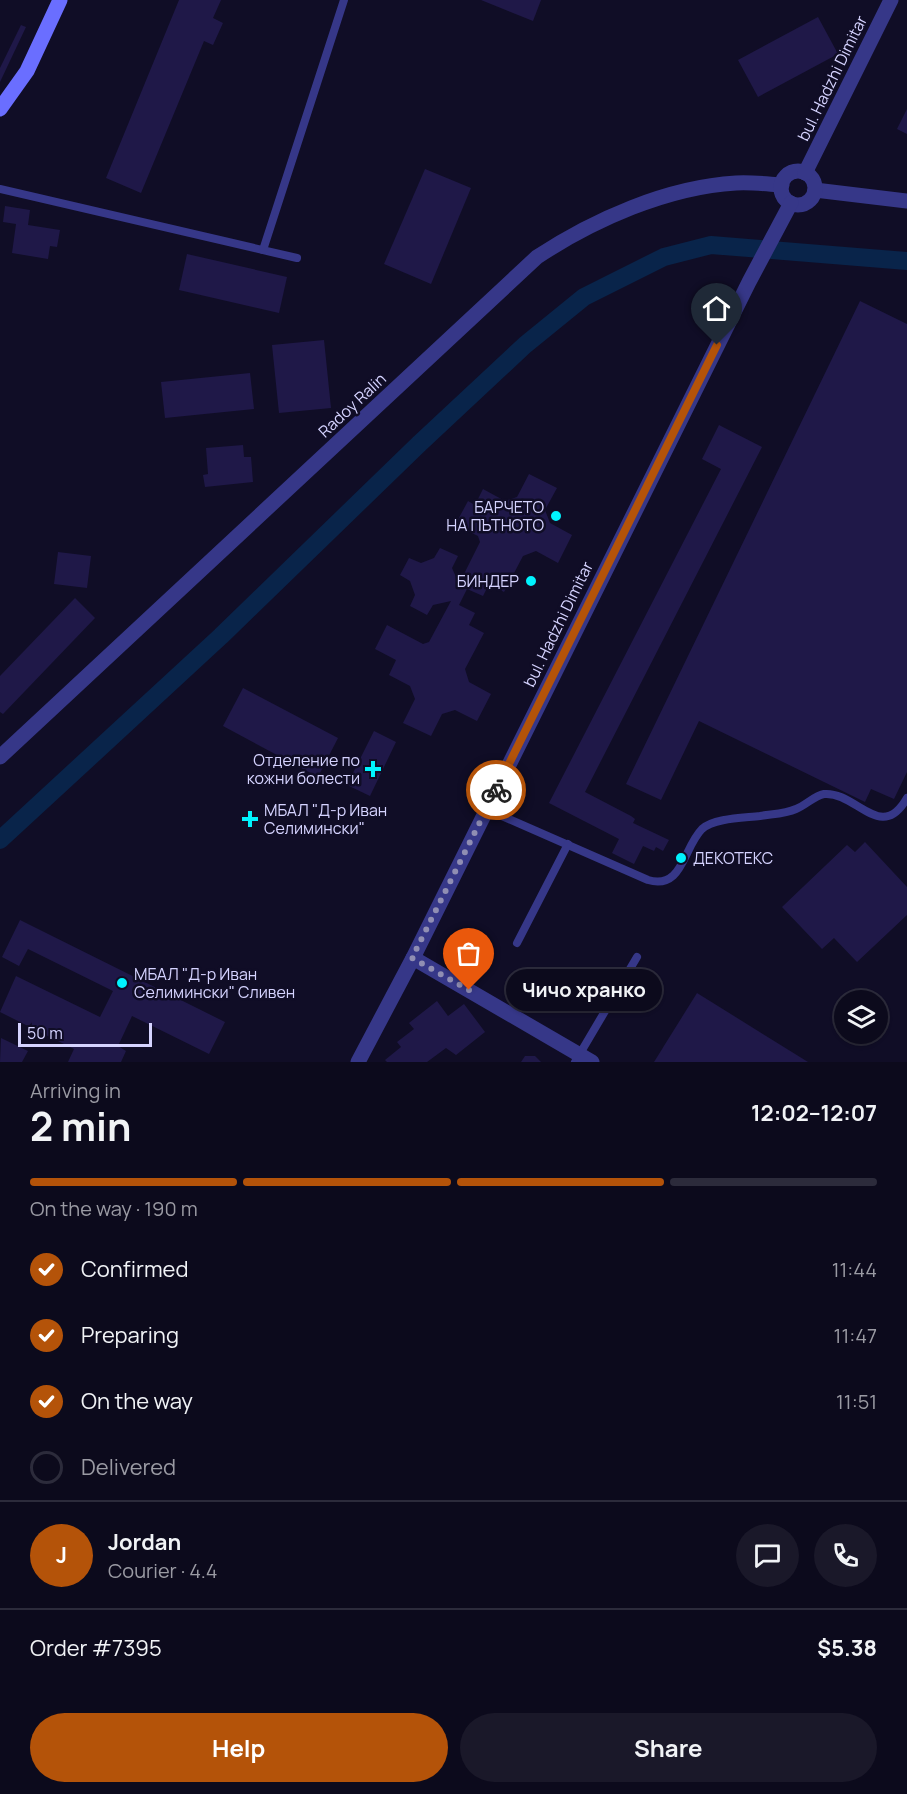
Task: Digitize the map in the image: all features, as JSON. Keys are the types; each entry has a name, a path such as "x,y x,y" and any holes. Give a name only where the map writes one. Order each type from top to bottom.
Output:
{"main road":[{"path":"0,109 27,71 60,0"}],"street":[{"name":"bul. Hadzhi Dimitar","path":"806,173 891,0"},
{"path":"797,171 806,173 813,180 815,190 808,201 800,204 791,203 783,194 782,185 789,174 797,171"},
{"name":"Radoy Ralin","path":"0,758 537,257 578,230 638,205 704,187 735,183 782,185"},
{"path":"815,190 907,201"},
{"name":"bul. Hadzhi Dimitar","path":"358,1062 749,282 791,203"},
{"path":"412,958 582,1060"}],"lane":[{"path":"263,250 344,0"},
{"path":"0,189 297,258"},
{"path":"486,809 648,880 661,882 675,875 703,829 717,823 796,809 823,794 834,796 885,817 899,810 907,798"},
{"path":"517,943 568,844"},
{"path":"582,1060 637,957"}],"building":[{"path":"179,0 221,0 213,18 223,23 213,45 204,41 141,193 106,178"},
{"path":"481,0 541,0 533,21"},
{"path":"818,17 838,54 758,97 738,60"},
{"path":"21,25 26,27 0,82 0,68"},
{"path":"907,109 907,134 897,129"},
{"path":"425,169 471,188 431,284 384,264"},
{"path":"5,206 30,210 28,225 60,230 57,247 50,246 48,259 12,253 16,224 3,222"},
{"path":"187,254 287,277 279,313 179,290"},
{"path":"860,301 907,324 907,772 894,799 871,789 865,802 699,721 661,800 626,784"},
{"path":"324,340 331,408 279,413 272,345"},
{"path":"250,373 254,409 165,418 161,382"},
{"path":"719,425 762,447 585,792 631,816 635,819 633,823 669,840 663,851 656,847 654,851 643,846 634,864 612,853 619,839 549,803 721,469 702,459"},
{"path":"243,445 244,457 251,457 253,482 205,487 203,475 208,474 206,448"},
{"path":"529,474 557,488 545,510 550,523 572,535 558,563 536,551 523,556 504,592 489,584 483,596 467,589 459,605 475,613 469,625 484,633 465,669 469,682 491,694 477,721 455,710 442,714 431,736 403,723 415,699 410,686 389,675 396,660 375,649 387,625 423,644 429,642 451,601 433,605 427,615 410,606 415,595 410,581 400,575 409,558 421,563 434,558 440,548 458,556 452,568 459,584 480,542 478,536 455,525 468,501 475,505 483,489 505,501 517,497"},
{"path":"58,552 91,556 87,588 54,584"},
{"path":"75,598 95,618 3,714 0,712 0,676"},
{"path":"243,688 338,738 318,777 223,726"},
{"path":"374,731 396,742 370,796 347,785"},
{"path":"865,842 907,887 907,915 857,962 834,938 822,949 782,907 847,845 855,852"},
{"name":"МБАЛ \"Д-р Иван Селимински\" Сливен","path":"20,920 225,1022 209,1054 132,1016 118,1046 126,1051 121,1062 68,1062 74,1049 0,1012 16,976 100,1017 113,991 28,949 19,966 2,957"},
{"path":"697,993 808,1062 654,1062"},
{"path":"437,1001 448,1016 464,1004 485,1032 456,1055 446,1048 427,1062 387,1062 385,1060 401,1047 397,1042 414,1029 409,1023"},
{"path":"1,1038 28,1051 22,1062 0,1062"},
{"path":"525,1056 535,1056 541,1062 521,1062"}],"waterway":[{"path":"0,840 221,636 525,345 584,297 664,257 711,245 907,261"}],"way so far":[{"path":"469,990 412,958 496,790"}],"place":[{"name":"БАРЧЕТО НА ПЪТНОТО","path":"556,516"},
{"name":"БИНДЕР","path":"531,581"},
{"name":"Отделение по кожни болести","path":"373,769"},
{"name":"МБАЛ \"Д-р Иван Селимински\"","path":"250,819"},
{"name":"ДЕКОТЕКС","path":"681,858"},
{"name":"МБАЛ \"Д-р Иван Селимински\" Сливен","path":"122,983"},
{"name":"Чичо хранко","path":"469,990"}],"route":[{"path":"496,790 717,345"}]}
